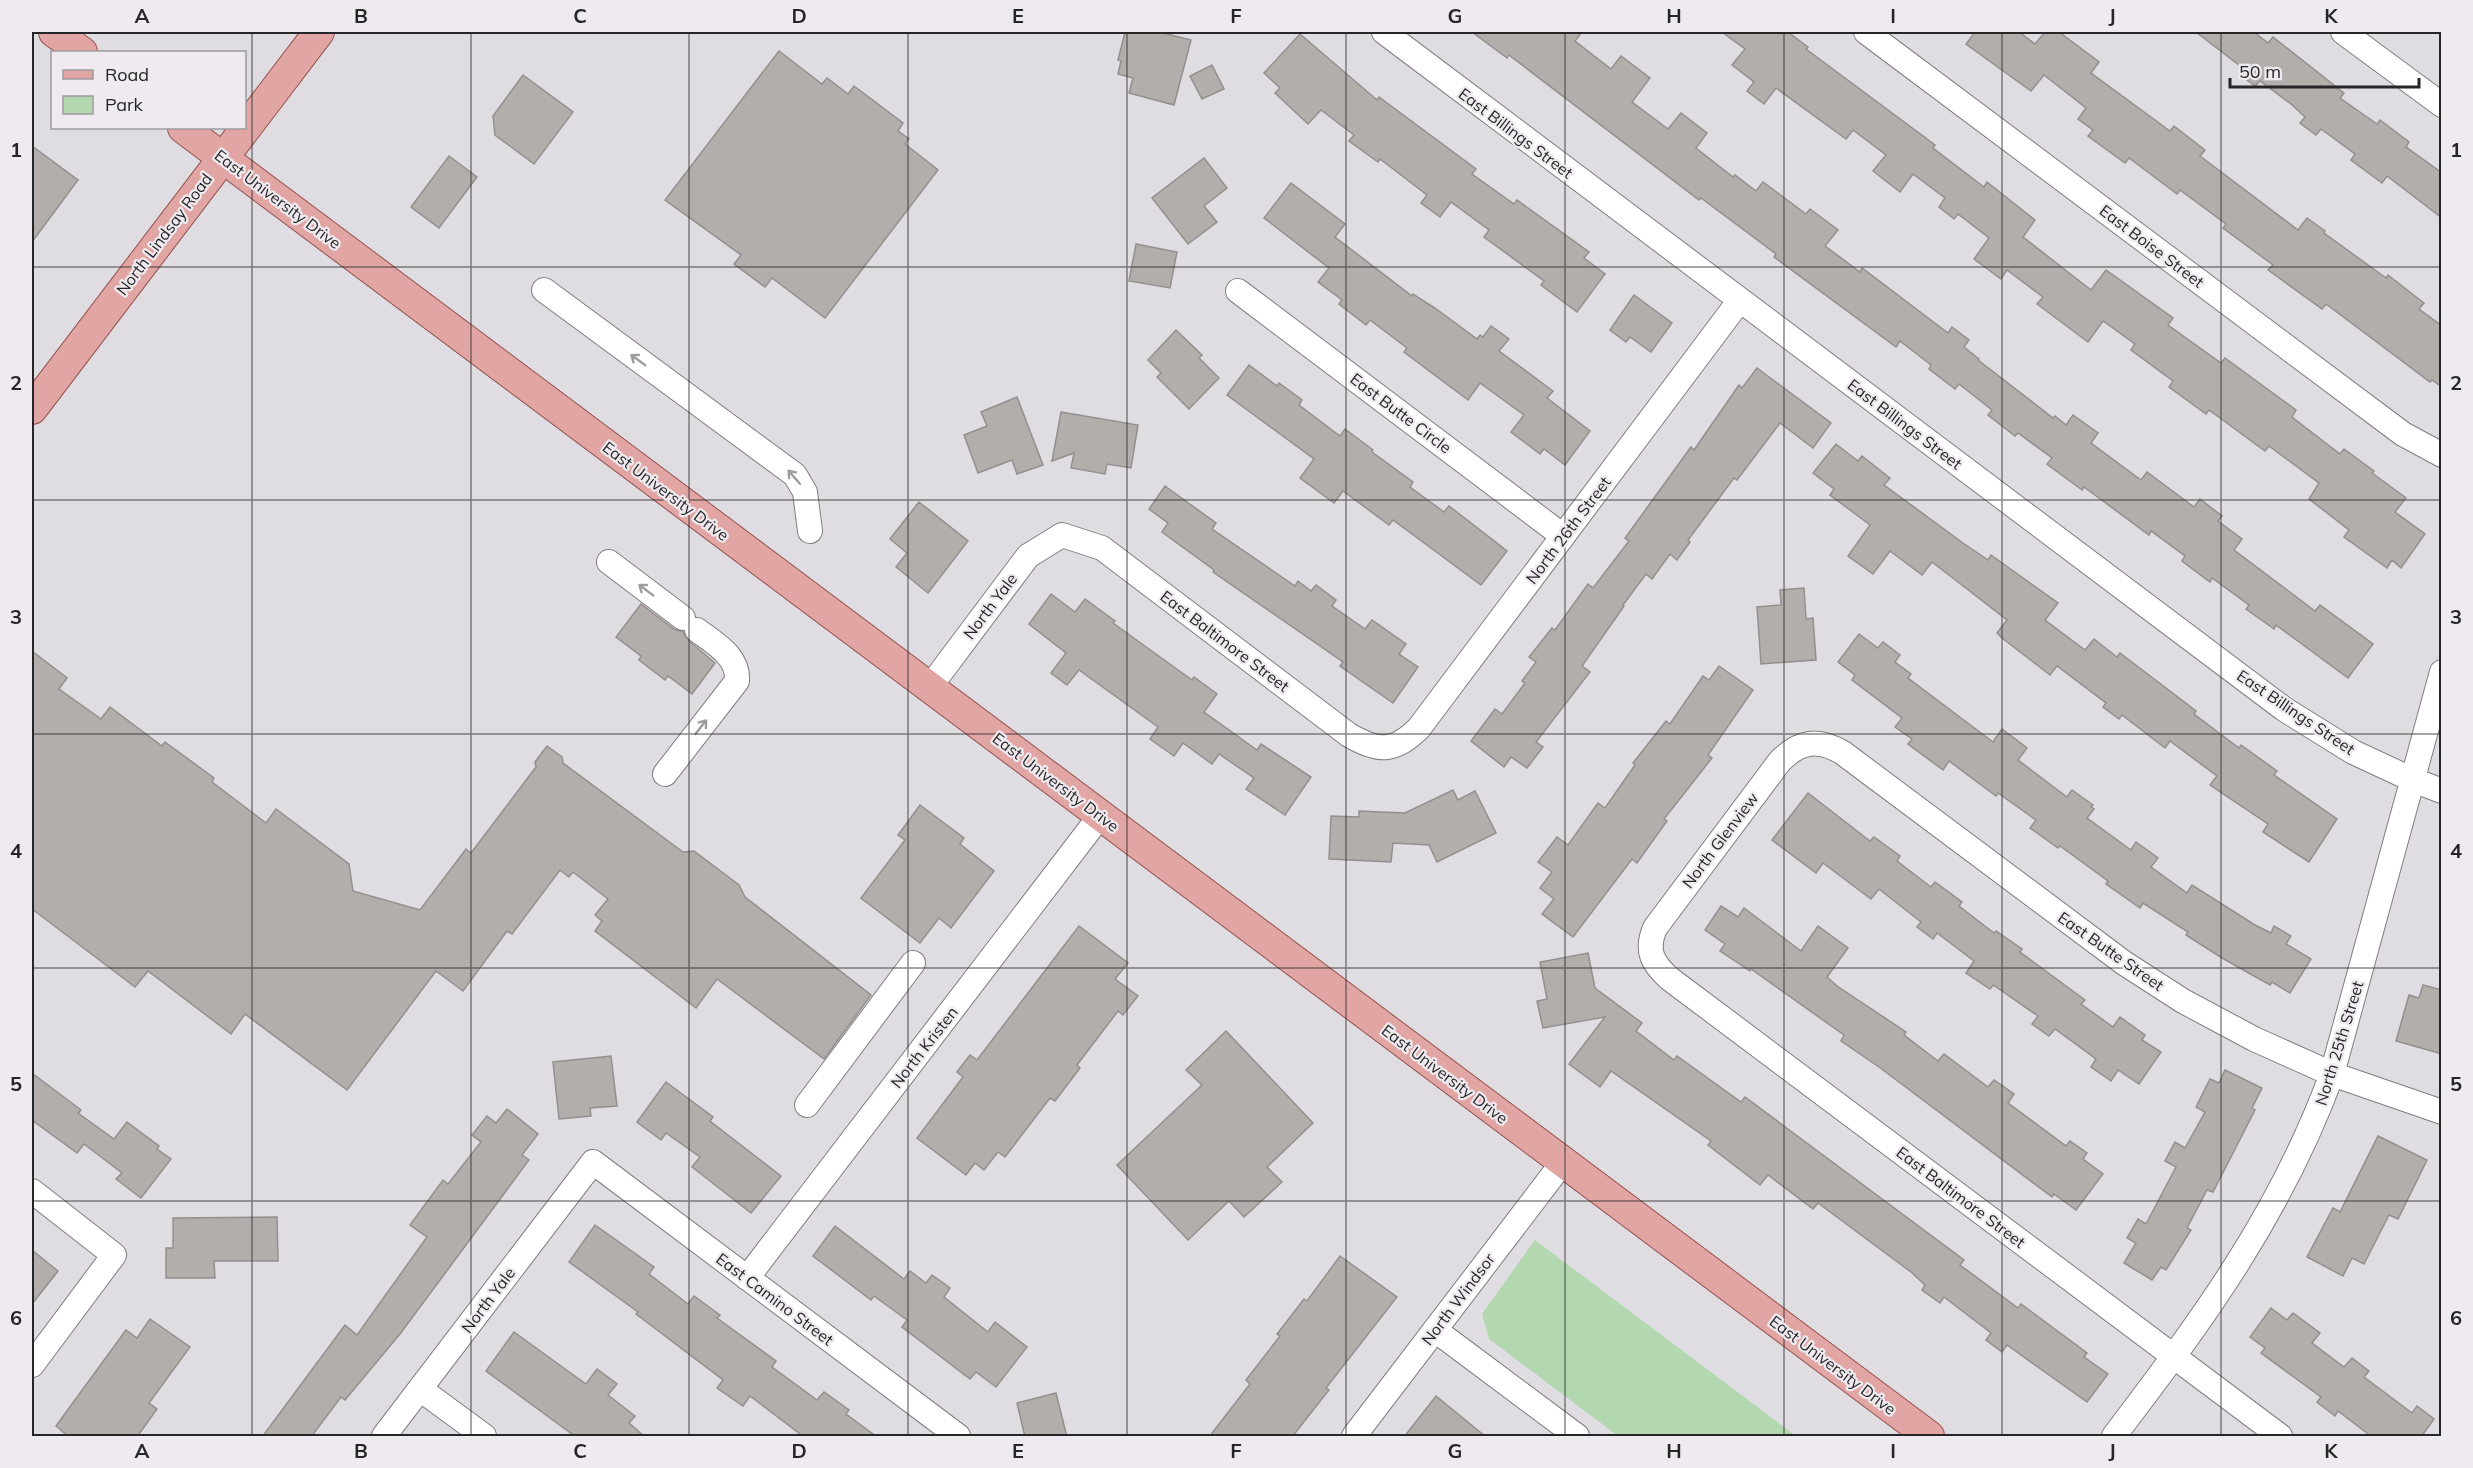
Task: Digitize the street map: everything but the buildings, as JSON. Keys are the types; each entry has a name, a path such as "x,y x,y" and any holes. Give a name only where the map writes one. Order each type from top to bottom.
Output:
{"main road":[{"path":"54,32 81,51"},
{"name":"North Lindsay Road","path":"246,128 319,32"},
{"name":"East University Drive","path":"184,129 1929,1437"},
{"name":"North Lindsay Road","path":"32,409 245,129"}],"street":[{"name":"East Boise Street","path":"1866,32 2403,434 2442,455"},
{"path":"2343,32 2442,105"},
{"name":"East Billings Street","path":"1388,33 2284,709 2353,752 2442,791"},
{"path":"544,290 795,475 805,492 810,531"},
{"name":"East Butte Circle","path":"1238,291 1563,536"},
{"name":"North 26th Street","path":"1387,748 1399,745 1419,728 1740,300"},
{"name":"North Yale","path":"929,688 1028,556 1062,535"},
{"name":"East Baltimore Street","path":"1062,535 1102,548 1349,735 1375,747 1387,748"},
{"path":"609,562 733,660 738,671 737,681 665,774"},
{"name":"North 25th Street","path":"2114,1437 2221,1291 2265,1220 2301,1151 2332,1074 2442,672"},
{"name":"North Glenview","path":"1649,950 1650,939 1662,916 1780,761 1798,746 1808,742"},
{"name":"East Butte Street","path":"1808,742 1821,742 1843,753 2101,946 2174,995 2254,1039 2332,1074 2442,1112"},
{"name":"North Kristen","path":"747,1278 1100,816"},
{"name":"East Baltimore Street","path":"1649,950 1653,961 1670,979 2280,1437"},
{"path":"807,1105 913,963"},
{"name":"North Yale","path":"384,1437 593,1162"},
{"name":"East Camino Street","path":"593,1162 958,1437"},
{"name":"North Windsor","path":"1354,1437 1563,1162"},
{"path":"32,1191 114,1255 32,1365"},
{"path":"1435,1330 1577,1437"},
{"path":"420,1389 484,1437"}],"green space":[{"path":"1535,1240 1796,1436 1618,1436 1489,1339 1482,1314"}]}
